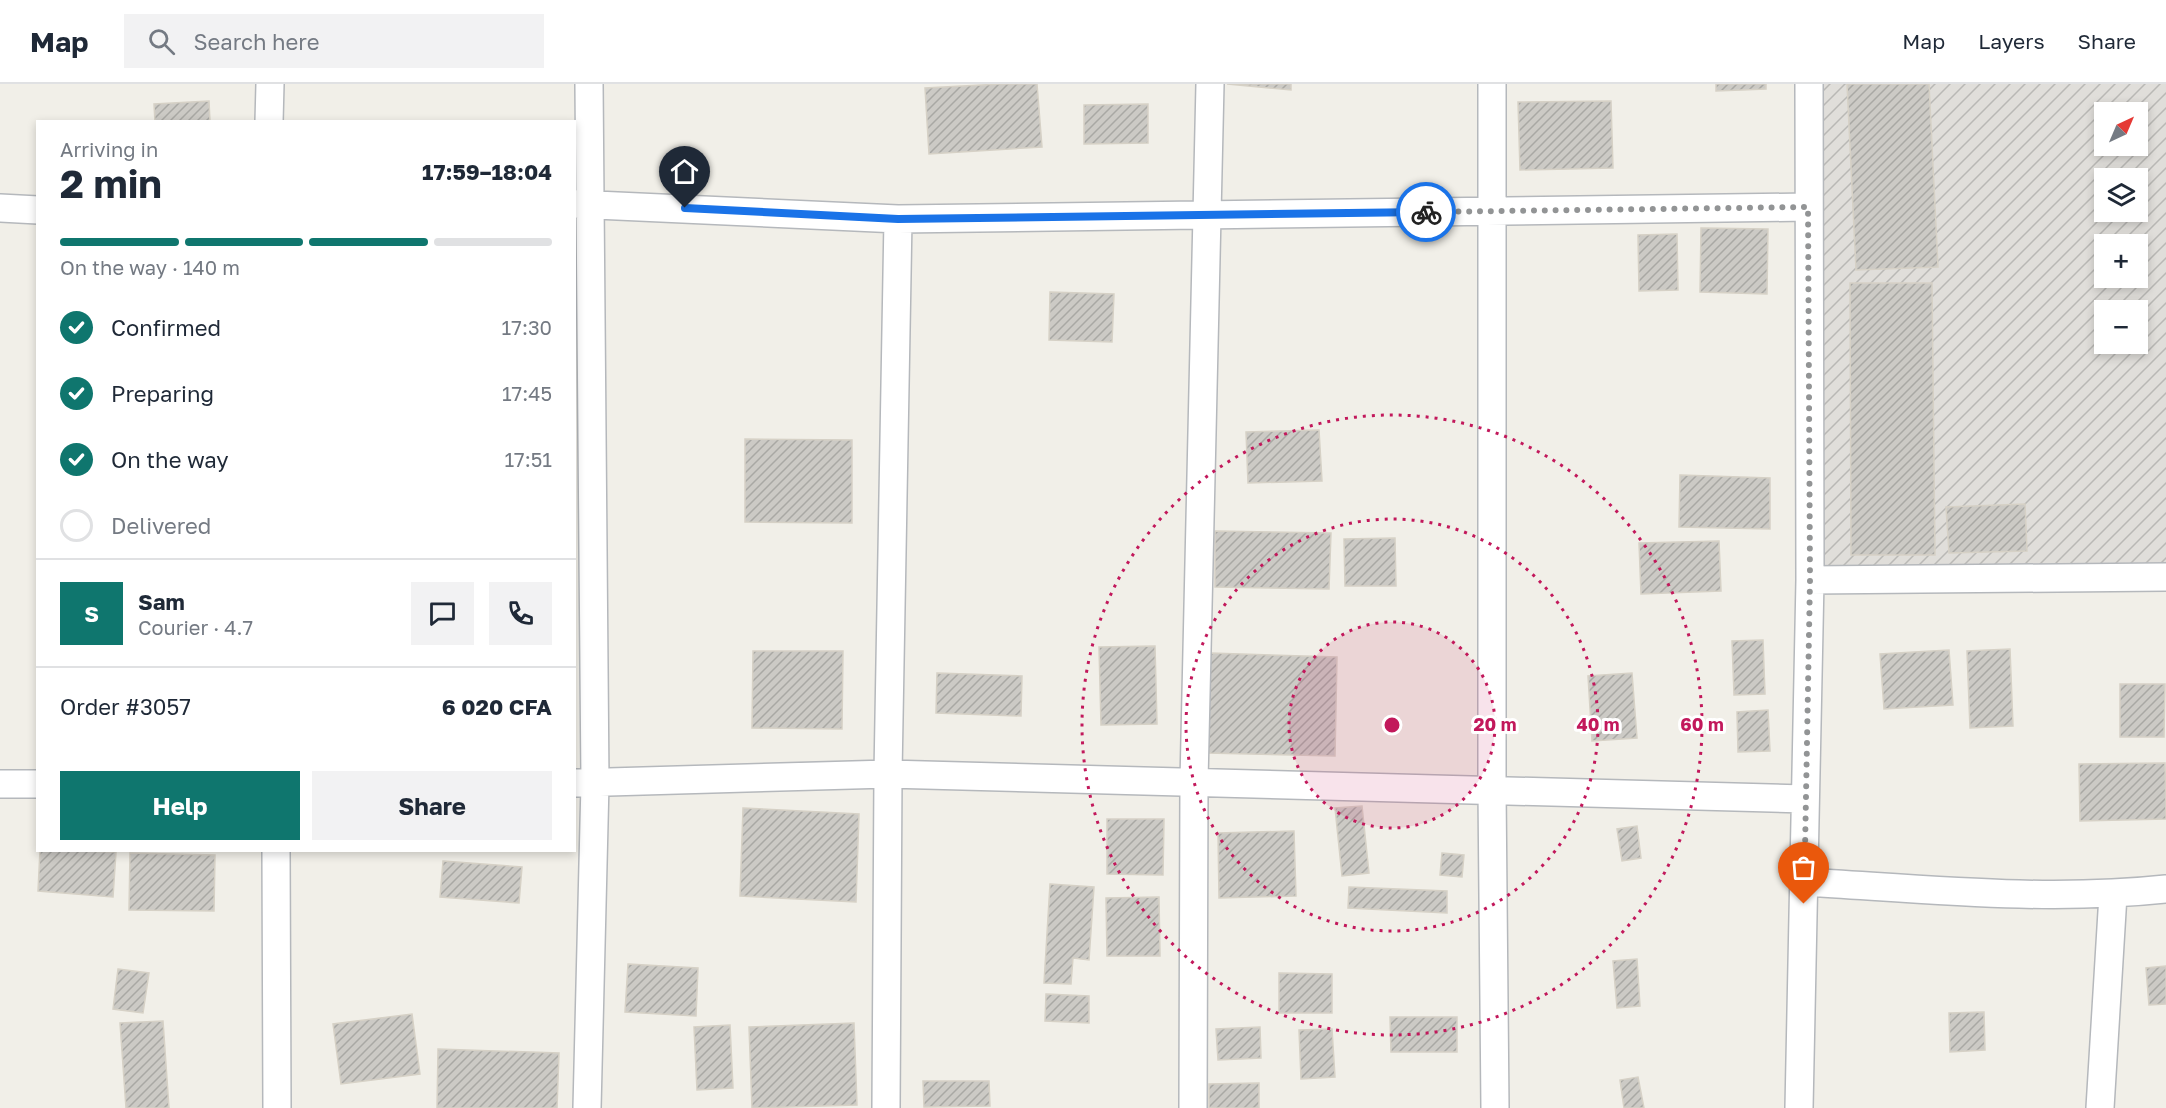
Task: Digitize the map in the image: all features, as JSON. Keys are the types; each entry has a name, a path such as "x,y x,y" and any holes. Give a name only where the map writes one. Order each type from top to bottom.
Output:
{"street":[{"path":"269,120 270,84"},
{"path":"587,1108 583,204 589,84"},
{"path":"1193,1108 1194,781 1209,216 1210,84"},
{"path":"1492,84 1494,210 1492,790 1495,1108"},
{"path":"1799,1108 1810,580 1809,84"},
{"path":"583,204 898,219 1808,207"},
{"path":"0,208 36,210"},
{"path":"886,1108 888,774 898,219"},
{"path":"1810,580 2166,577"},
{"path":"585,783 888,774 1804,799"},
{"path":"0,784 36,784"},
{"path":"276,852 277,1108"},
{"path":"1805,882 1974,892 2113,895 2166,889"},
{"path":"2100,1108 2113,895"}],"shaded area":[{"path":"1810,84 2166,84 2166,576 1810,580"}],"building":[{"path":"1037,84 1042,147 929,154 925,88"},
{"path":"1227,84 1291,84 1291,90"},
{"path":"1716,84 1766,84 1766,89 1716,91"},
{"path":"1847,84 1929,84 1938,267 1856,270"},
{"path":"209,101 210,120 155,120 154,104"},
{"path":"1611,101 1613,168 1520,170 1518,102"},
{"path":"1148,104 1148,143 1084,144 1084,105"},
{"path":"1701,228 1768,229 1767,294 1700,292"},
{"path":"1677,234 1678,290 1639,291 1638,235"},
{"path":"1850,283 1932,283 1935,555 1851,555"},
{"path":"1050,292 1114,294 1112,342 1049,340"},
{"path":"1319,430 1322,481 1248,483 1246,432"},
{"path":"745,439 852,440 852,523 745,522"},
{"path":"1680,475 1770,478 1770,529 1679,527"},
{"path":"2025,504 2027,551 1949,553 1946,507"},
{"path":"1215,531 1331,533 1329,589 1215,587"},
{"path":"1395,538 1396,586 1345,586 1344,539"},
{"path":"1719,541 1721,591 1641,594 1639,543"},
{"path":"1763,640 1765,694 1734,695 1732,641"},
{"path":"1155,646 1157,724 1101,725 1099,647"},
{"path":"2010,649 2013,726 1970,728 1967,651"},
{"path":"1949,650 1953,705 1884,709 1880,654"},
{"path":"753,651 843,651 842,729 752,728"},
{"path":"1210,653 1337,657 1335,756 1207,753"},
{"path":"937,673 1022,676 1021,716 936,713"},
{"path":"1632,673 1637,738 1592,741 1588,676"},
{"path":"2120,684 2165,684 2164,737 2120,737"},
{"path":"1768,710 1770,751 1738,752 1737,712"},
{"path":"2165,763 2166,819 2080,821 2079,764"},
{"path":"1362,806 1369,873 1342,876 1335,808"},
{"path":"743,808 859,814 856,902 740,896"},
{"path":"1107,819 1164,819 1163,875 1107,874"},
{"path":"1637,826 1641,858 1622,861 1617,829"},
{"path":"1294,831 1296,896 1219,898 1218,833"},
{"path":"40,852 116,852 113,897 38,891"},
{"path":"130,853 215,855 214,911 129,910"},
{"path":"1442,853 1464,855 1462,877 1440,875"},
{"path":"443,861 522,867 519,903 440,897"},
{"path":"1050,884 1094,887 1089,960 1073,958 1071,984 1044,983"},
{"path":"1349,887 1447,891 1447,913 1348,908"},
{"path":"1159,897 1160,956 1107,956 1106,898"},
{"path":"1637,959 1640,1006 1617,1008 1613,961"},
{"path":"628,964 698,968 696,1016 625,1012"},
{"path":"2166,966 2166,1004 2149,1005 2146,968"},
{"path":"118,969 149,973 143,1013 113,1009"},
{"path":"1279,973 1332,974 1332,1013 1279,1013"},
{"path":"1046,994 1089,996 1089,1023 1045,1021"},
{"path":"1984,1012 1985,1050 1950,1052 1949,1013"},
{"path":"412,1014 420,1074 341,1084 333,1024"},
{"path":"1390,1017 1457,1017 1457,1052 1391,1052"},
{"path":"163,1021 169,1108 126,1108 120,1023"},
{"path":"854,1023 857,1105 752,1108 749,1027"},
{"path":"730,1025 733,1088 697,1090 694,1027"},
{"path":"1260,1027 1261,1058 1218,1060 1216,1029"},
{"path":"1332,1029 1335,1077 1301,1079 1299,1030"},
{"path":"438,1049 559,1053 557,1108 437,1108"},
{"path":"1638,1077 1644,1108 1624,1108 1620,1080"},
{"path":"923,1081 989,1081 990,1106 924,1107"},
{"path":"1259,1083 1259,1108 1209,1108 1209,1084"}],"way so far":[{"path":"1426,212 1808,207 1810,580 1804,799 1804,904"}],"route":[{"path":"685,208 898,219 1426,212"}]}
